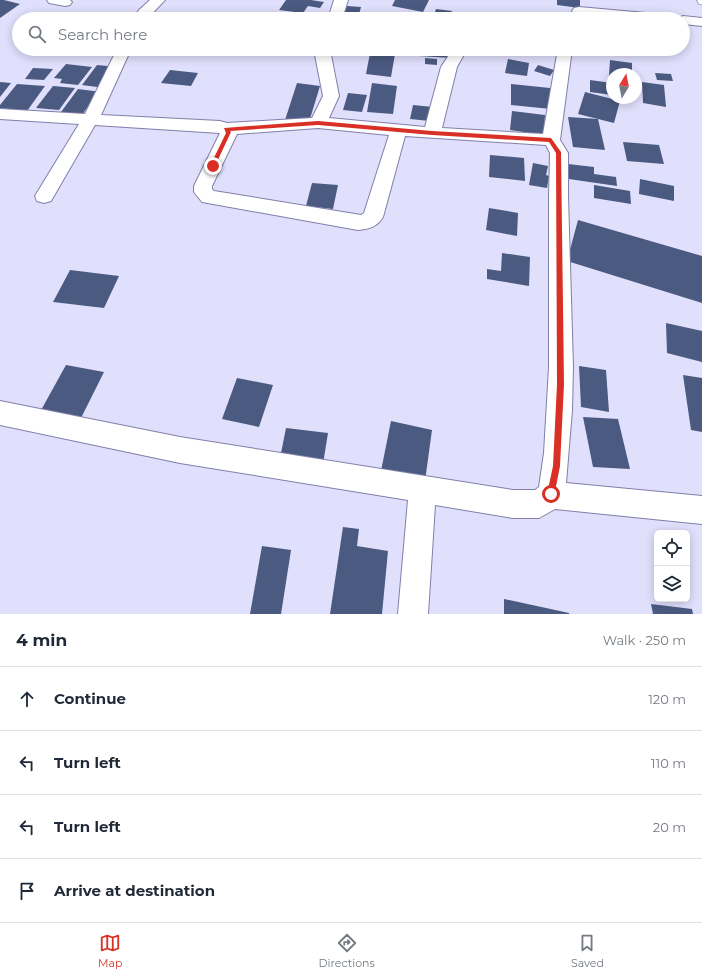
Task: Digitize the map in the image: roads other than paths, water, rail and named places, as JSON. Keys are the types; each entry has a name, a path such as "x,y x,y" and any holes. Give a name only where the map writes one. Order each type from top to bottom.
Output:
{"street":[{"path":"145,12 158,0"},
{"path":"337,12 341,0"},
{"path":"579,10 599,12"},
{"path":"690,21 702,22"},
{"path":"44,196 90,120 121,56"},
{"path":"318,123 331,96 323,56"},
{"path":"432,133 450,67 456,56"},
{"path":"0,413 180,450 513,504 539,504 551,494 557,466 560,384 559,153 551,140 564,56"},
{"path":"0,114 220,127 226,129 318,123 432,133 551,140"},
{"path":"226,129 229,132 202,186 203,192 209,197 358,223 366,222 373,216 398,129"},
{"path":"413,614 422,490"},
{"path":"551,494 702,510"}]}
